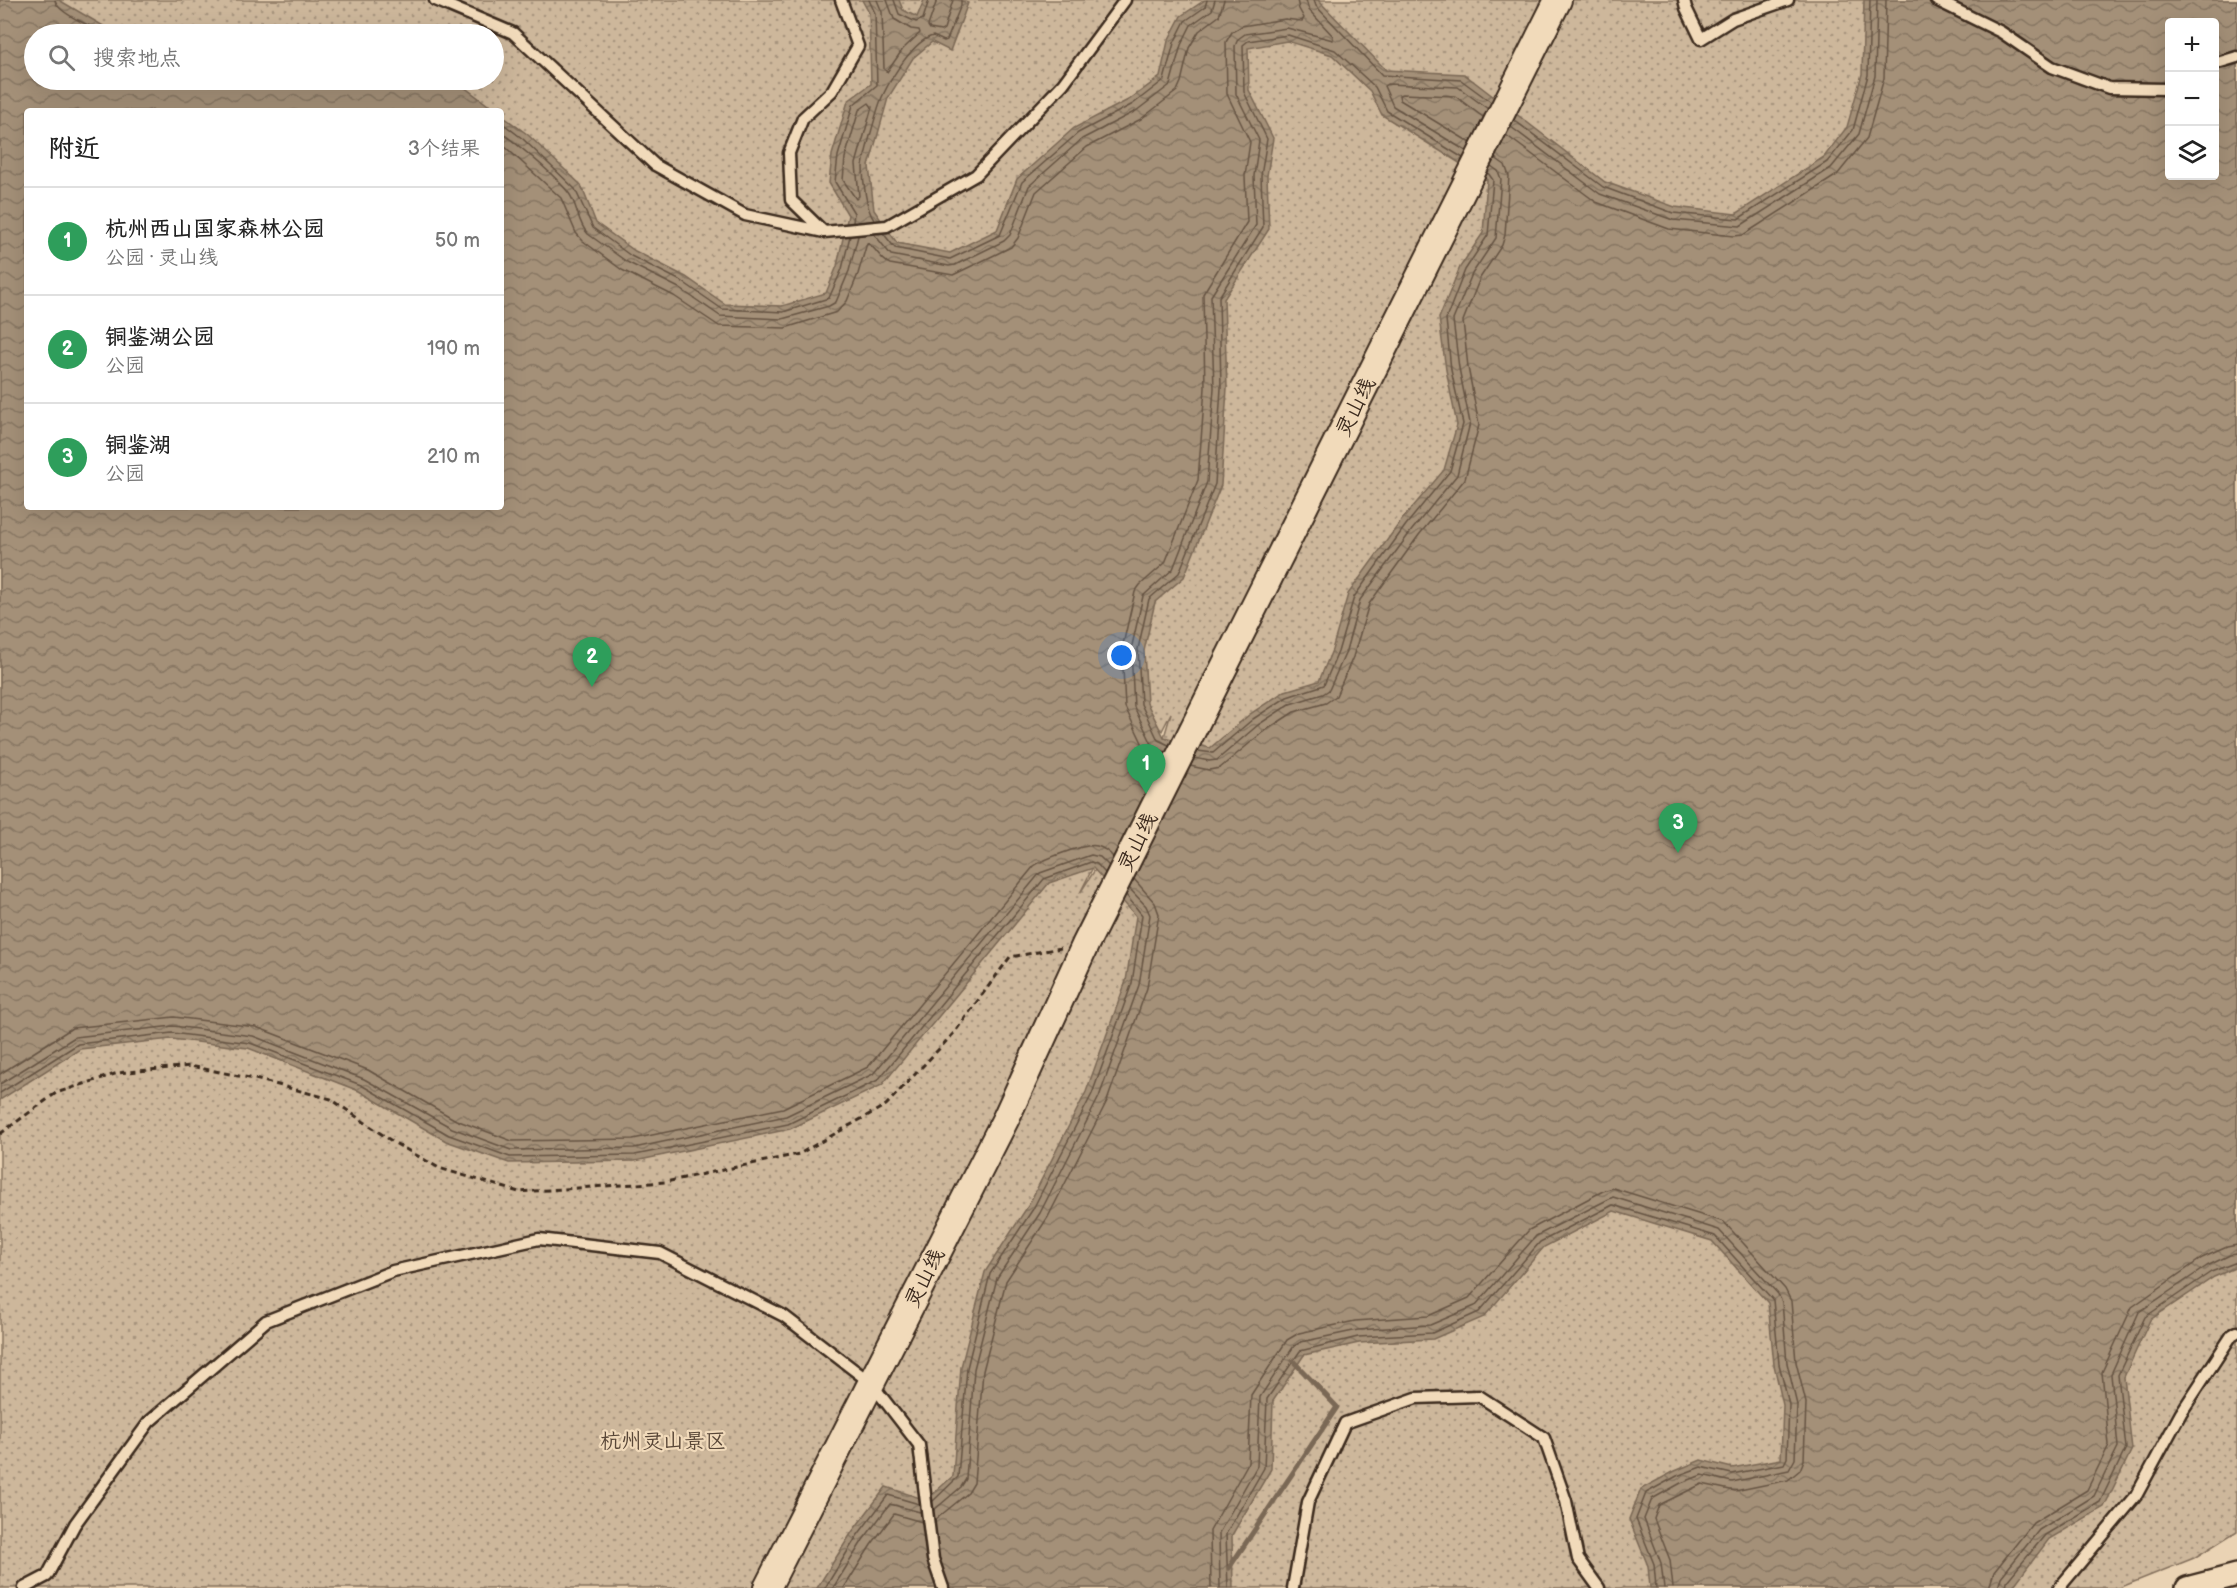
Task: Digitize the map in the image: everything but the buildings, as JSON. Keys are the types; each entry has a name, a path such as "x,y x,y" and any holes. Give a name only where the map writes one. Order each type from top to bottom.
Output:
{"street":[{"name":"灵山线","path":"767,1588 1006,1118 1086,943 1558,0"},
{"path":"2187,1588 2237,1575"}],"lane":[{"path":"435,0 492,24"},
{"path":"824,232 791,200 789,153 802,118 832,91 858,46 840,0"},
{"path":"504,29 513,33 655,165 745,215 824,232 887,226 976,175 1063,84 1125,0"},
{"path":"1684,0 1701,39 1733,19 1788,0"},
{"path":"1936,0 2001,32 2052,68 2109,88 2165,89"},
{"path":"2219,62 2237,57"},
{"path":"24,1588 47,1576 75,1524 149,1422 266,1321 393,1271 538,1239 660,1253 784,1316 871,1383 919,1445 933,1559 943,1588"},
{"path":"2059,1588 2136,1496 2181,1413 2232,1335 2237,1332"},
{"path":"1293,1588 1308,1502 1345,1423 1416,1398 1479,1396 1544,1438 1566,1501 1578,1559 1599,1588"}],"path":[{"path":"0,1134 56,1093 118,1073 190,1066 259,1080 331,1099 393,1142 439,1168 519,1192 665,1182 799,1154 886,1105 954,1033 1010,957 1086,943"}],"green space":[{"name":"杭州灵山景区","path":"0,0 2237,0 2237,1531 2194,1558 2119,1588 0,1588","holes":["1171,713 1164,737 1108,850 1080,893"]}],"water":[{"path":"0,0 59,0 100,24 24,24 24,90 468,90 492,108 24,108 24,510 504,510 504,117 527,134 581,185 596,223 635,251 686,277 725,304 782,306 826,293 837,266 848,215 829,183 832,155 848,101 871,84 869,13 862,0 899,0 903,10 917,17 924,0 958,0 968,3 950,51 932,42 913,58 888,98 869,166 874,210 897,243 950,253 997,230 1017,179 1074,128 1130,99 1160,77 1168,41 1181,16 1205,0 1318,0 1386,70 1464,74 1605,182 1675,207 1736,214 1824,157 1847,127 1862,74 1864,0 2237,0 2237,1267 2214,1277 2150,1320 2124,1377 2132,1449 2104,1507 2049,1539 2012,1588 1650,1588 1648,1566 1629,1519 1641,1489 1701,1460 1732,1468 1781,1459 1783,1405 1774,1365 1768,1303 1712,1241 1614,1211 1544,1247 1484,1317 1433,1339 1359,1343 1304,1355 1273,1401 1271,1469 1232,1535 1233,1588 817,1588 852,1532 886,1487 926,1500 953,1476 961,1367 985,1272 1028,1206 1086,1092 1126,981 1136,916 1093,868 1049,883 882,1085 790,1129 635,1161 509,1163 446,1141 359,1091 248,1048 171,1039 80,1049 0,1100","holes":["1287,41 1332,55 1370,91 1382,115 1487,180 1483,233 1460,267 1439,318 1457,425 1444,470 1401,521 1348,594 1332,650 1319,681 1285,691 1250,714 1210,748 1164,737 1147,703 1144,651 1155,602 1184,577 1221,485 1227,388 1224,299 1269,229 1267,176 1273,138 1249,90 1248,48"]}],"waterway":[{"path":"1229,1568 1337,1407 1293,1361"}],"place":[{"name":"铜鉴湖公园","path":"592,687"},
{"name":"杭州西山国家森林公园","path":"1146,794"},
{"name":"铜鉴湖","path":"1678,853"}]}
